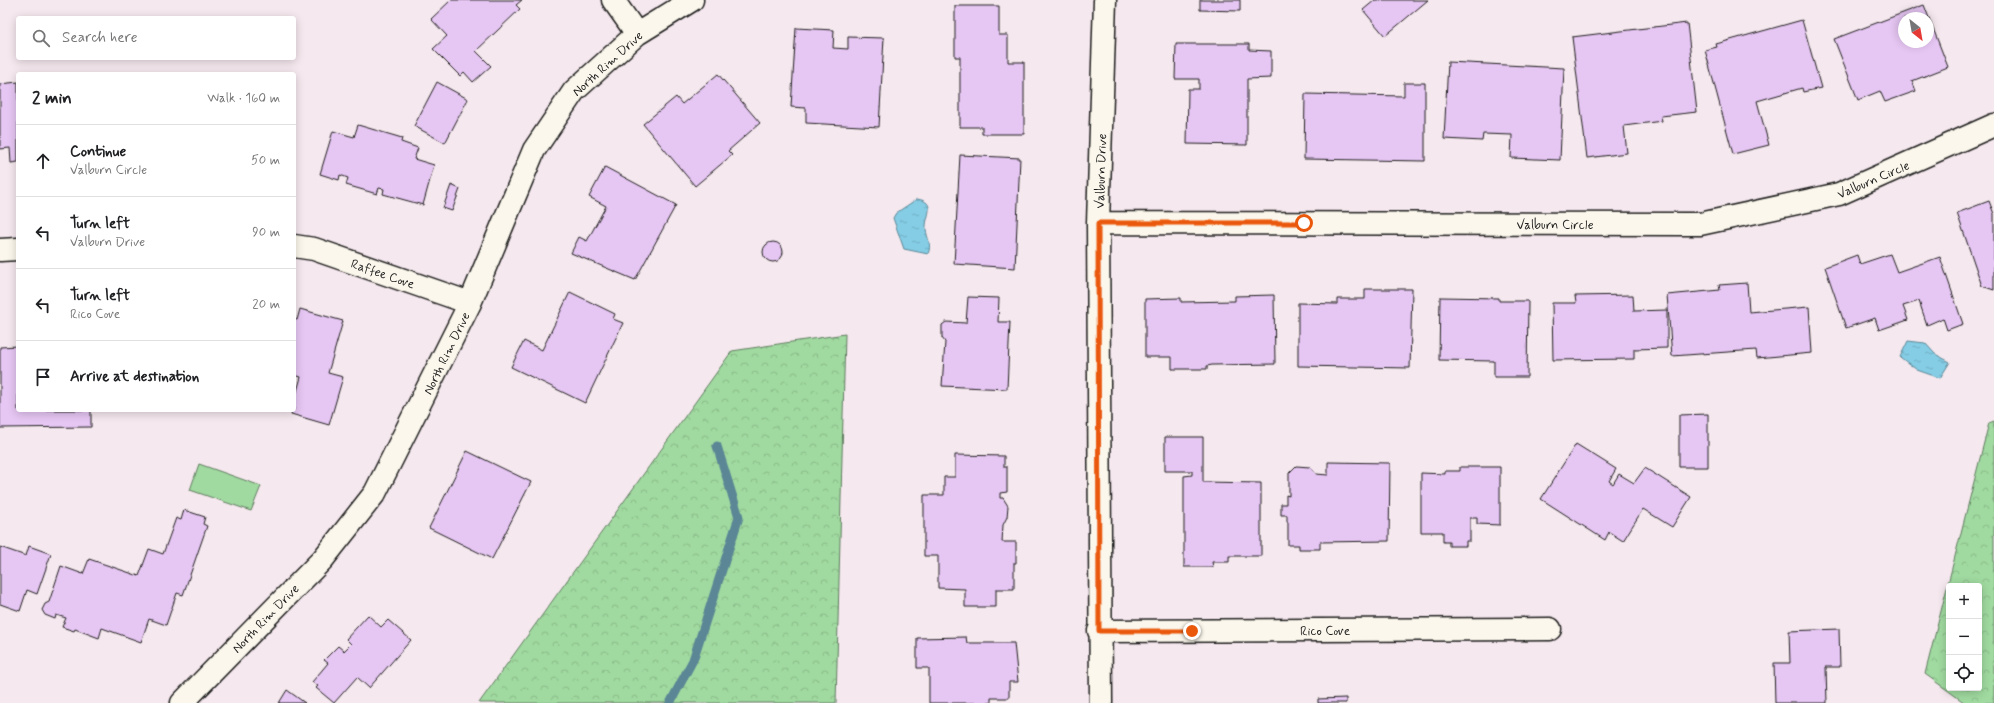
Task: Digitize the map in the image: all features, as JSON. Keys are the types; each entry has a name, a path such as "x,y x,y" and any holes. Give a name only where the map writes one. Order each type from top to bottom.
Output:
{"street":[{"path":"613,0 637,34"},
{"name":"North Rim Drive","path":"182,703 323,559 375,493 470,303 534,150 574,91 637,34 692,0"},
{"name":"Valburn Drive","path":"1101,703 1099,631 1098,223 1105,0"},
{"name":"Valburn Circle","path":"1098,223 1700,224 1839,194 1994,125"},
{"name":"Raffee Cove","path":"296,246 314,249 470,303"},
{"path":"0,250 16,249"},
{"name":"Rico Cove","path":"1099,631 1550,629"}],"green space":[{"path":"845,334 836,703 479,703 732,351"},
{"path":"1994,421 1994,703 1965,703 1948,691 1982,691 1982,583 1948,583 1989,423"},
{"path":"199,464 261,486 251,511 190,490"},
{"path":"1946,592 1946,689 1925,674"}],"water":[{"path":"917,199 927,203 929,206 926,224 929,244 928,254 904,249 893,218 896,213"},
{"path":"1908,341 1925,343 1935,354 1950,362 1940,378 1917,370 1900,357"}],"building":[{"path":"451,0 522,0 516,5 520,9 476,51 491,66 473,82 464,72 460,76 433,49 447,36 431,19"},
{"path":"1200,0 1240,0 1240,11 1200,10"},
{"path":"1375,0 1428,0 1385,36 1363,10"},
{"path":"1924,5 1927,12 1905,12"},
{"path":"955,6 999,6 999,35 1008,35 1008,62 1024,62 1024,134 982,134 982,127 960,127 960,57 955,57"},
{"path":"1898,15 1898,48 1934,48 1934,31 1948,67 1912,81 1916,91 1885,102 1880,91 1858,100 1834,39"},
{"path":"1802,20 1821,88 1803,92 1802,88 1757,101 1769,145 1733,154 1705,50 1717,47 1716,44"},
{"path":"1687,23 1697,112 1661,116 1662,121 1624,126 1627,153 1587,158 1572,37"},
{"path":"796,28 834,30 833,48 848,49 848,37 884,38 879,127 806,123 806,108 791,107"},
{"path":"1176,44 1249,44 1249,50 1271,51 1271,78 1247,79 1247,145 1187,144 1188,89 1199,89 1199,79 1175,79"},
{"path":"1448,62 1564,68 1560,160 1511,158 1512,135 1483,134 1482,141 1444,139"},
{"path":"718,74 760,123 728,151 732,155 695,186 643,124 676,97 682,104"},
{"path":"16,82 16,162 11,163 10,148 0,149 0,84"},
{"path":"437,82 468,99 445,143 414,126"},
{"path":"1404,83 1425,83 1425,161 1304,159 1305,94 1404,96"},
{"path":"358,125 402,138 401,142 418,148 414,159 434,165 423,205 383,194 384,189 379,188 377,194 346,185 348,178 340,175 339,180 320,174 333,131 354,137"},
{"path":"960,155 1020,158 1015,268 954,264"},
{"path":"605,167 676,205 635,280 571,253 579,237 587,241 606,206 589,197"},
{"path":"451,185 460,189 452,211 443,208"},
{"path":"1989,201 1994,214 1994,290 1982,286 1957,213"},
{"path":"773,242 780,245 783,252 780,259 773,262 766,259 763,252 766,245"},
{"path":"1890,254 1897,272 1940,257 1963,324 1947,330 1943,318 1927,325 1919,301 1903,306 1908,320 1879,330 1875,318 1846,328 1825,267 1857,255 1860,264"},
{"path":"1747,283 1749,312 1809,307 1812,353 1757,358 1756,350 1672,356 1667,295 1720,290 1719,285"},
{"path":"1365,289 1412,289 1410,368 1298,366 1298,303 1337,304 1337,299 1365,299"},
{"path":"570,292 615,314 613,319 623,323 585,403 511,367 524,341 542,350"},
{"path":"1274,295 1275,364 1212,365 1207,366 1207,369 1172,369 1172,357 1145,357 1145,299 1181,298 1181,302 1235,301 1235,296"},
{"path":"1633,295 1634,311 1667,310 1667,348 1634,349 1634,359 1553,360 1552,303 1576,303 1575,296"},
{"path":"968,297 999,298 998,322 1010,322 1007,389 942,386 945,342 942,338 942,325 946,322 966,323"},
{"path":"1440,297 1499,298 1499,301 1528,301 1527,377 1494,377 1494,361 1439,360"},
{"path":"300,309 343,321 328,373 343,377 329,425 291,414 292,412 296,412 296,395 301,377 296,376 297,320"},
{"path":"16,346 16,412 91,412 91,427 0,428 0,347"},
{"path":"1708,414 1708,467 1679,467 1679,415"},
{"path":"1165,437 1203,437 1203,482 1261,483 1261,556 1229,556 1229,562 1212,562 1213,567 1184,567 1184,476 1192,475 1192,471 1165,471"},
{"path":"1576,444 1616,469 1609,481 1613,484 1619,474 1634,483 1645,468 1691,497 1672,527 1643,509 1623,541 1609,532 1605,540 1541,499"},
{"path":"467,451 531,482 492,559 429,528"},
{"path":"955,455 1004,456 1004,467 1007,467 1007,492 1000,493 1000,498 1003,498 1008,506 1007,517 1003,525 1002,542 1016,542 1014,589 996,589 996,607 965,607 965,589 938,588 938,556 924,556 924,495 944,495 944,477 955,477"},
{"path":"1328,462 1390,463 1389,541 1320,542 1320,549 1299,549 1299,545 1288,545 1287,515 1281,515 1281,504 1286,504 1286,495 1289,496 1289,473 1296,466 1310,467 1316,474 1328,475"},
{"path":"1460,467 1500,467 1500,525 1477,524 1477,518 1470,518 1470,541 1466,541 1466,546 1449,546 1449,542 1443,542 1443,532 1421,532 1421,473 1445,474 1445,471 1460,471"},
{"path":"184,510 205,517 203,524 207,526 183,595 177,593 166,625 149,619 141,642 102,628 99,638 75,629 74,631 62,627 66,618 56,615 55,619 45,615 42,610 45,604 49,602 61,566 83,574 89,559 139,576 149,549 163,554 176,518 181,520"},
{"path":"29,546 51,554 37,594 27,590 20,611 0,604 0,547 26,556"},
{"path":"368,615 381,627 388,620 411,640 369,688 357,677 334,703 316,688 318,686 312,682 328,663 324,660 338,646 344,651 351,644 346,639"},
{"path":"1839,629 1840,667 1826,667 1827,703 1775,703 1774,663 1790,663 1789,631"},
{"path":"966,637 967,643 1014,643 1018,682 1009,682 1009,698 991,698 991,703 929,703 929,668 917,668 917,638"},
{"path":"287,690 305,703 279,703"},
{"path":"1346,698 1346,703 1318,703 1318,699"}],"waterway":[{"path":"670,703 693,660 739,517 717,446"}],"route":[{"path":"1192,631 1099,631 1098,223 1304,223"}]}
